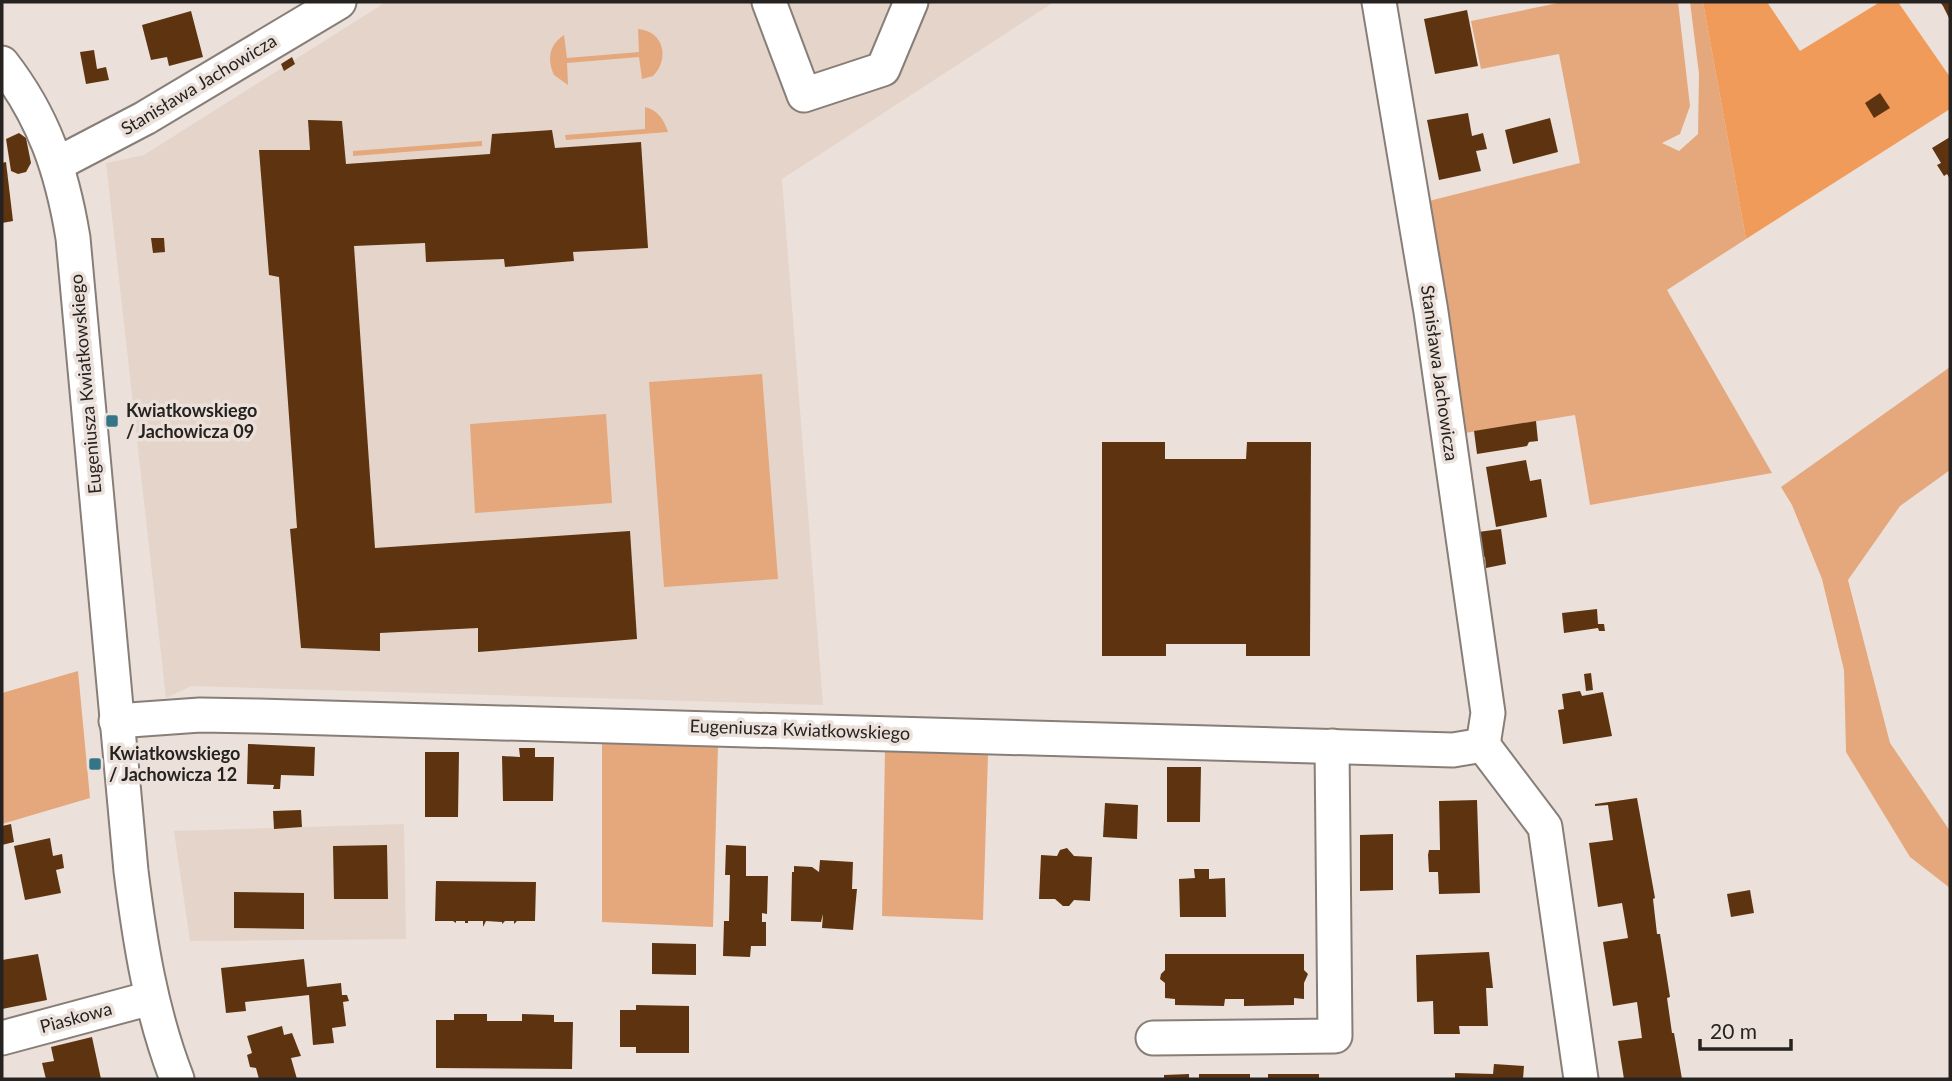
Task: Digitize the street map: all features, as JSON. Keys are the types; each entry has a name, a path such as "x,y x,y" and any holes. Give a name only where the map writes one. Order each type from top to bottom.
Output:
{"street":[{"name":"Stanisława Jachowicza","path":"57,164 145,118 339,2"},
{"path":"769,2 804,95 883,69 911,2"},
{"name":"Stanisława Jachowicza","path":"1379,2 1431,312 1488,713 1483,745"},
{"name":"Eugeniusza Kwiatkowskiego","path":"2,63 24,93 57,164 66,196 73,238 134,898 141,952 151,998 177,1079"},
{"name":"Eugeniusza Kwiatkowskiego","path":"116,721 200,715 1454,750 1483,745"},
{"path":"1483,745 1545,827 1581,1079"},
{"path":"1153,1038 1335,1036 1332,746"},
{"name":"Piaskowa","path":"2,1038 151,998"}],"shaded area":[{"path":"386,2 1054,2 782,179 823,705 191,686 166,698 106,163 144,155"},
{"path":"1563,2 1678,2 1690,106 1680,134 1662,143 1679,151 1698,134 1699,74 1690,2 1703,2 1746,239 1667,290 1772,473 1590,505 1575,415 1453,435 1425,202 1580,163 1559,54 1481,69 1471,21"},
{"path":"1703,2 1767,2 1800,51 1880,2 1898,2 1950,77 1950,109 1746,239"},
{"path":"638,29 654,35 662,47 661,62 653,76 642,79 639,57 567,63 568,85 554,75 550,63 552,48 564,35 567,58 639,52"},
{"path":"645,107 660,116 668,132 566,140 565,135 645,129"},
{"path":"482,141 482,146 353,156 353,151"},
{"path":"1950,367 1950,470 1900,506 1848,580 1890,743 1950,831 1950,888 1910,857 1846,752 1844,670 1822,579 1792,505 1781,487"},
{"path":"762,374 778,579 664,587 649,382"},
{"path":"606,414 612,503 475,513 470,424"},
{"path":"78,671 90,798 2,824 2,693"},
{"path":"602,742 718,745 713,927 602,922"},
{"path":"885,750 988,754 983,920 882,916"},
{"path":"404,824 406,939 190,941 174,831"}],"building":[{"path":"1940,2 1950,2 1950,20 1943,6"},
{"path":"1467,10 1478,66 1435,74 1424,19"},
{"path":"191,11 203,57 169,66 167,57 151,60 142,25"},
{"path":"94,50 97,69 106,67 109,80 86,84 80,52"},
{"path":"292,57 295,64 284,71 281,64"},
{"path":"1880,93 1890,108 1874,118 1865,103"},
{"path":"1468,113 1472,136 1483,133 1487,149 1476,151 1481,171 1439,180 1427,120"},
{"path":"1550,118 1558,152 1513,164 1505,130"},
{"path":"308,120 342,121 346,164 490,154 492,134 552,130 555,148 641,142 648,248 573,252 574,261 505,267 504,259 426,262 425,243 354,246 375,548 630,531 637,639 478,652 478,628 380,633 380,651 301,648 290,529 297,528 279,277 269,275 259,150 310,150"},
{"path":"19,133 26,138 31,163 26,172 18,174 11,171 6,139"},
{"path":"1950,137 1950,179 1947,174 1944,176 1937,165 1941,163 1932,148"},
{"path":"6,162 13,221 2,223 2,163"},
{"path":"151,238 164,238 165,252 153,253"},
{"path":"1536,421 1538,441 1529,442 1527,446 1477,454 1474,431"},
{"path":"1102,442 1165,442 1165,459 1246,459 1247,442 1311,442 1310,656 1246,656 1246,644 1166,644 1166,656 1102,656"},
{"path":"1526,460 1530,481 1541,479 1547,517 1496,527 1486,467"},
{"path":"1501,529 1506,564 1486,568 1485,557 1481,558 1478,532"},
{"path":"1597,609 1598,624 1604,624 1605,631 1599,631 1598,628 1564,633 1562,613"},
{"path":"1591,673 1593,690 1586,691 1584,674"},
{"path":"1580,691 1582,696 1603,692 1612,736 1563,744 1558,710 1564,709 1562,694"},
{"path":"248,744 315,747 314,776 281,775 280,789 273,789 274,785 247,784"},
{"path":"519,748 535,748 535,757 554,757 553,801 503,801 502,756 520,757"},
{"path":"425,752 459,752 458,817 425,817"},
{"path":"1167,767 1201,767 1200,822 1167,822"},
{"path":"1637,798 1655,898 1657,934 1660,934 1670,997 1667,998 1672,1033 1682,1079 1624,1079 1618,1041 1642,1038 1637,1002 1613,1006 1603,942 1628,938 1622,903 1598,907 1589,843 1613,840 1608,805 1595,804"},
{"path":"1477,800 1480,893 1439,894 1438,872 1429,872 1428,855 1429,850 1440,850 1439,801"},
{"path":"1105,803 1138,805 1137,839 1103,837"},
{"path":"301,810 302,827 274,829 273,811"},
{"path":"11,824 14,842 2,845 2,826"},
{"path":"1393,834 1393,890 1360,891 1360,835"},
{"path":"50,838 53,856 62,854 64,868 56,870 61,893 25,900 14,846"},
{"path":"387,845 388,899 334,899 333,846"},
{"path":"726,845 746,846 746,876 768,876 767,914 762,913 762,922 766,922 766,946 751,946 750,957 723,956 724,921 729,921 730,875 725,875"},
{"path":"1067,848 1074,856 1092,857 1090,901 1074,900 1069,906 1063,906 1055,899 1039,899 1041,855 1057,856 1060,850"},
{"path":"820,860 853,862 852,889 857,889 853,930 822,928 823,914 821,922 791,921 794,866 812,867 819,872"},
{"path":"1194,869 1209,869 1209,879 1225,878 1226,917 1180,917 1179,879 1195,878"},
{"path":"436,881 536,882 535,921 517,921 514,924 514,921 505,921 502,924 486,921 483,927 483,921 435,921"},
{"path":"1750,890 1754,913 1731,917 1727,894"},
{"path":"234,892 304,893 304,929 234,928"},
{"path":"652,943 696,944 696,975 652,974"},
{"path":"1489,952 1493,988 1486,988 1488,1026 1459,1026 1460,1034 1434,1034 1433,1001 1417,1002 1416,955"},
{"path":"38,954 47,1000 2,1009 2,960"},
{"path":"1165,954 1304,954 1304,970 1308,974 1304,983 1304,999 1294,998 1294,1005 1244,1006 1244,999 1225,999 1224,1006 1175,1005 1175,999 1165,998 1165,983 1160,979 1165,970"},
{"path":"304,959 307,987 341,983 342,995 347,995 349,1001 343,1002 346,1026 332,1028 334,1043 313,1045 309,995 245,1002 246,1011 226,1013 221,968"},
{"path":"636,1005 689,1006 689,1053 636,1053 636,1047 620,1047 620,1010 636,1010"},
{"path":"454,1014 487,1014 487,1021 522,1021 522,1014 554,1015 554,1022 573,1022 572,1069 436,1068 436,1020 454,1020"},
{"path":"282,1026 284,1035 292,1033 301,1056 291,1058 297,1079 259,1079 256,1068 250,1067 247,1055 252,1053 247,1036"},
{"path":"92,1037 101,1079 46,1079 42,1063 54,1061 51,1047"},
{"path":"1494,1064 1524,1066 1523,1079 1455,1079 1455,1073 1493,1074"},
{"path":"1189,1074 1189,1079 1164,1079 1164,1075"},
{"path":"1199,1074 1250,1074 1250,1079 1199,1079"},
{"path":"1268,1074 1319,1074 1319,1079 1268,1079"}],"place":[{"name":"Kwiatkowskiego / Jachowicza 09","path":"112,421"},
{"name":"Kwiatkowskiego / Jachowicza 12","path":"95,764"}]}
